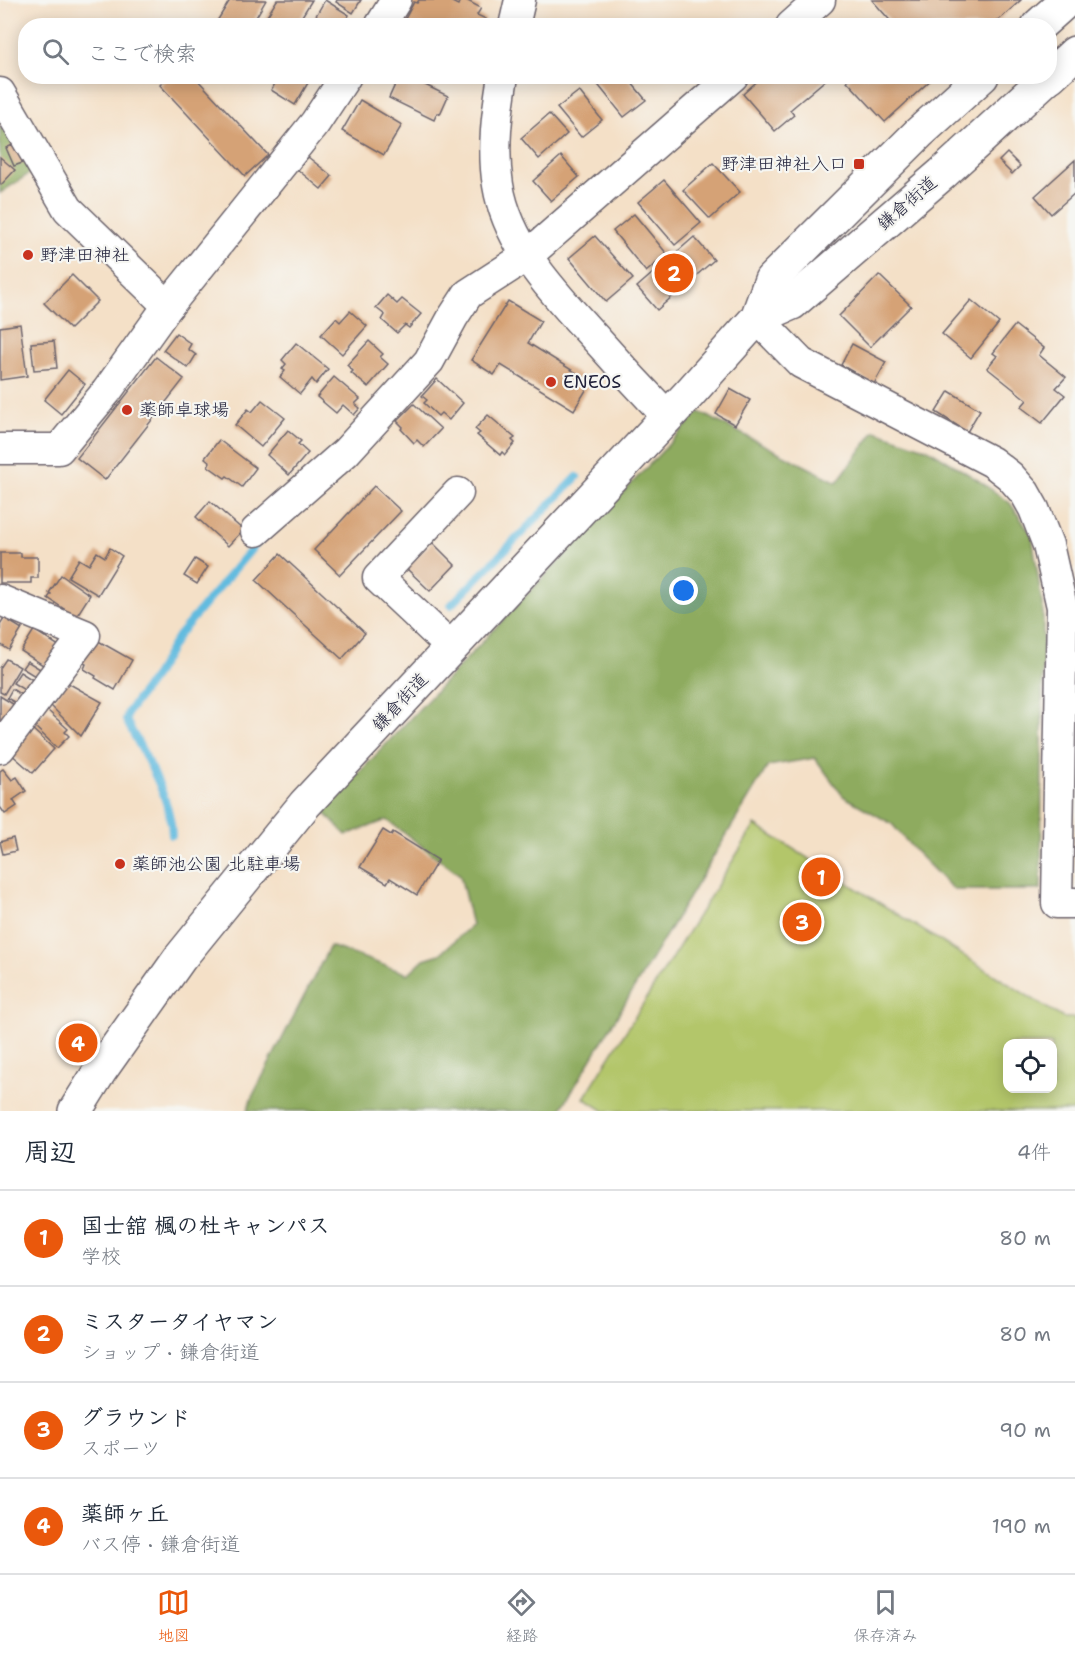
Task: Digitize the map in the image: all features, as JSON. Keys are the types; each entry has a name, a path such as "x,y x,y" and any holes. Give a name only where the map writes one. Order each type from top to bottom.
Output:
{"main road":[{"path":"1047,18 1067,0"},
{"name":"鎌倉街道","path":"1057,69 1075,53"},
{"name":"鎌倉街道","path":"75,1111 100,1071 180,958 305,804 668,417 757,318 771,280 919,133 973,84"},
{"name":"鎌倉街道","path":"757,318 792,303 942,174 1040,84"}],"street":[{"path":"385,18 396,0"},
{"path":"516,18 520,0"},
{"path":"800,18 820,0"},
{"path":"0,449 59,449 107,391 168,306 315,123 341,84"},
{"path":"502,84 495,143 498,186 509,224 527,256 567,308 668,417"},
{"path":"256,531 346,452 422,369 468,294 527,256 724,84"},
{"path":"0,93 68,209 168,306"},
{"path":"757,318 801,363 992,462 1010,476 1025,493 1034,509 1048,545 1062,608 1057,903 1075,903"},
{"path":"451,647 378,578 459,493"},
{"path":"0,600 85,635 0,748"}],"green space":[{"path":"0,126 36,169 0,193"},
{"path":"699,412 837,482 875,431 928,449 1010,503 1032,535 1043,611 1041,890 954,890 892,824 843,796 815,758 768,766 560,1111 247,1111 252,1097 330,946 408,974 424,959 440,954 472,925 460,875 387,820 346,835 323,811"},
{"path":"755,825 1063,1018 1075,1018 1075,1111 604,1111 584,1098"}],"building":[{"path":"230,0 266,0 256,18 219,18"},
{"path":"277,0 312,0 301,18 266,18"},
{"path":"325,0 349,15 347,18 315,18"},
{"path":"337,0 361,0 353,13 336,2"},
{"path":"419,0 448,0 458,5 460,0 466,0 481,8 477,15 484,18 406,18 414,2 417,3"},
{"path":"872,0 1021,0 1001,18 888,18"},
{"path":"201,84 268,155 245,176 160,85"},
{"path":"275,84 307,84 295,105 271,90"},
{"path":"395,84 423,84 448,96 440,114 437,113 434,120 389,98"},
{"path":"597,84 633,84 646,100 624,117"},
{"path":"754,84 821,84 790,110 794,115 775,131 743,94"},
{"path":"850,84 926,84 885,122"},
{"path":"579,91 602,120 581,137 557,108"},
{"path":"360,100 402,125 384,155 342,131"},
{"path":"549,114 567,134 539,159 521,138"},
{"path":"17,143 25,162 14,166 6,148"},
{"path":"1007,153 1020,166 1012,174 999,161"},
{"path":"561,156 579,177 551,201 533,181"},
{"path":"0,157 15,170 1,185 0,184"},
{"path":"308,157 332,176 321,189 298,170"},
{"path":"1075,160 1075,193 1051,214 1035,196"},
{"path":"713,163 740,192 710,219 683,190"},
{"path":"664,180 701,223 675,245 638,202"},
{"path":"634,214 667,254 646,272 613,231"},
{"path":"595,236 633,279 606,302 569,258"},
{"path":"694,237 714,260 657,310 637,287"},
{"path":"72,275 98,301 70,329 44,303"},
{"path":"879,275 911,306 870,347 839,316"},
{"path":"387,295 397,304 402,299 421,314 409,328 405,325 397,333 382,320 385,315 376,308"},
{"path":"971,300 999,323 971,358 942,334"},
{"path":"508,301 541,321 528,343 591,382 574,410 501,365 494,375 471,360"},
{"path":"350,311 367,326 342,354 321,335 336,318 340,322"},
{"path":"20,324 27,376 0,380 0,327"},
{"path":"1015,325 1044,348 1039,355 1066,377 1056,388 1065,395 1042,423 1021,407 1027,400 987,368 997,356 993,353"},
{"path":"176,333 191,344 188,349 196,355 188,368 163,350"},
{"path":"54,341 57,368 34,370 31,343"},
{"path":"369,341 383,354 380,357 388,364 368,387 351,373 353,371 347,365"},
{"path":"296,343 328,369 316,384 312,379 300,394 280,377 285,371 282,369 286,364 282,360"},
{"path":"852,344 886,362 874,384 841,365"},
{"path":"156,357 184,379 105,480 77,458"},
{"path":"68,370 85,384 61,414 44,400"},
{"path":"334,377 360,399 355,404 360,408 354,415 343,405 336,413 317,397"},
{"path":"437,379 463,403 449,420 441,413 438,416 424,403 427,400 422,396"},
{"path":"730,389 750,400 735,425 716,414"},
{"path":"949,391 980,410 967,432 936,412"},
{"path":"262,400 285,418 261,447 235,425 248,409 252,412"},
{"path":"414,404 441,429 424,447 417,440 414,443 397,421"},
{"path":"488,415 515,438 512,440 515,443 505,455 502,452 500,455 477,435 480,433 475,429"},
{"path":"288,430 301,441 298,444 308,453 289,475 267,455"},
{"path":"219,440 256,468 242,487 208,466 210,462 205,458"},
{"path":"374,486 401,511 340,575 314,550"},
{"path":"210,501 243,530 228,546 196,517"},
{"path":"432,542 455,565 430,591 406,568"},
{"path":"110,548 122,556 98,595 68,577 79,559 89,565 97,552 105,557"},
{"path":"0,553 21,553 21,557 38,557 38,578 31,578 31,583 0,583"},
{"path":"280,554 365,633 342,659 256,580"},
{"path":"195,559 208,567 197,584 184,576"},
{"path":"61,575 90,595 76,617 48,598"},
{"path":"4,618 22,629 9,650 0,644 0,624"},
{"path":"34,630 59,646 46,667 21,651"},
{"path":"93,638 132,660 115,690 84,669 86,664 80,661"},
{"path":"6,659 20,667 4,694 0,692 0,668"},
{"path":"27,661 45,672 40,679 22,668"},
{"path":"20,672 36,682 29,693 13,683"},
{"path":"66,682 102,702 81,736 51,706"},
{"path":"12,689 26,698 21,706 7,698"},
{"path":"0,696 16,706 0,727"},
{"path":"47,710 68,729 65,732 69,736 57,748 33,725"},
{"path":"31,728 54,749 33,773 10,753"},
{"path":"3,769 12,780 17,777 26,791 13,800 17,806 5,814 0,807 0,771"},
{"path":"383,830 391,835 393,832 438,860 417,895 390,878 387,883 360,867"},
{"path":"13,838 16,851 3,854 0,842"}],"waterway":[{"path":"451,605 577,477"},
{"path":"172,835 162,791 126,720 128,712 156,674 178,636 261,538"}],"place":[{"name":"野津田神社入口","path":"859,164"},
{"name":"野津田神社","path":"28,255"},
{"name":"ミスタータイヤマン","path":"674,273"},
{"name":"ENEOS","path":"551,382"},
{"name":"薬師卓球場","path":"127,410"},
{"name":"薬師池公園 北駐車場","path":"120,864"},
{"name":"国士舘 楓の杜キャンパス","path":"821,877"},
{"name":"グラウンド","path":"802,922"},
{"name":"薬師ヶ丘","path":"78,1043"}]}
